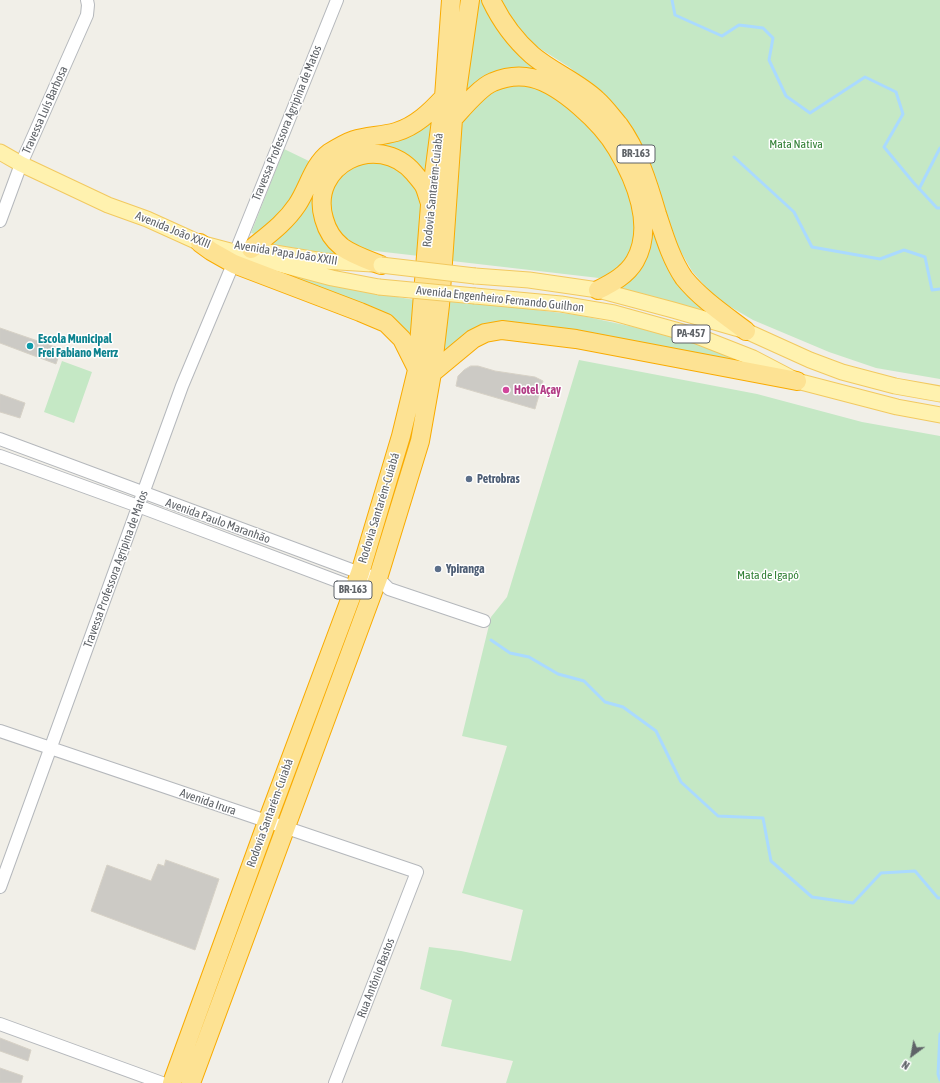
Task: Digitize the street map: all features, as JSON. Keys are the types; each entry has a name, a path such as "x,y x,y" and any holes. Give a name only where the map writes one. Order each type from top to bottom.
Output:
{"highway":[{"name":"Rodovia Santarém-Cuiabá","path":"191,1083 284,828 379,587 420,441 425,372 430,205 444,97 451,0"},
{"name":"Rodovia Santarém-Cuiabá","path":"172,1083 357,581 401,436 425,372 440,305 453,119 470,0"},
{"name":"BR-163","path":"491,0 507,28 522,46 533,56 597,100 619,126 637,157 649,186 671,253 684,277 704,299 746,331"},
{"name":"BR-163","path":"453,119 469,100 492,82 510,77 521,76 533,78 554,88 574,102 595,122 616,148 632,177 641,208 643,227 642,243 636,260 618,280 598,290"},
{"path":"240,253 278,228 289,216 298,203 319,164 328,154 340,146 354,140 388,134 408,128 420,121 444,97"},
{"name":"BR-163","path":"381,265 352,253 342,247 333,238 326,226 321,203 326,184 333,173 341,165 357,156 374,153 384,154 397,159 409,167 425,188 430,205"},
{"path":"200,243 211,251 240,253 360,312 386,323 402,339 425,372 472,339 485,333 502,330 576,339 797,381"}],"main road":[{"name":"Avenida João XXIII","path":"0,152 21,164 108,205 200,243"},
{"name":"Avenida Papa João XXIII","path":"147,220 240,253 381,265"},
{"name":"Avenida Engenheiro Fernando Guilhon","path":"240,253 332,278 379,287 561,304 614,313 697,336 753,358 797,381 897,407 940,415"},
{"name":"Avenida Engenheiro Fernando Guilhon","path":"381,265 475,276 528,280 598,290 746,331 810,360 842,372 895,386 940,394"}],"street":[{"name":"Travessa Luís Barbosa","path":"0,221 21,164 87,15 87,0"},
{"name":"Travessa Professora Agripina de Matos","path":"0,887 182,386 240,253 336,0"},
{"name":"Avenida Paulo Maranhão","path":"0,439 144,493 357,581 379,587"},
{"name":"Avenida Paulo Maranhão","path":"0,456 138,506 357,581 484,621"},
{"name":"Avenida Irura","path":"0,731 417,872"},
{"name":"Rua Antônio Bastos","path":"335,1083 417,872"},
{"path":"0,1024 162,1083"}],"green space":[{"path":"471,0 484,0 544,76 461,99"},
{"name":"Mata Nativa","path":"498,0 940,0 940,379 876,368 829,352 753,320 729,306 709,291 692,271 674,240 650,165 602,93 569,67 536,46 512,26"},
{"path":"511,82 535,87 552,95 581,119 595,134 609,153 630,194 635,209 636,241 624,266 607,277 599,278 452,261 460,129 464,120 477,101"},
{"path":"434,114 427,178 373,146 318,189 349,257 270,244 329,164"},
{"path":"284,149 311,162 291,199 273,225 259,235 251,233"},
{"path":"384,159 410,178 423,204 419,256 367,250 351,246 330,222 330,191 336,179 350,166"},
{"path":"649,213 718,317 616,288"},
{"path":"242,263 328,285 415,300 413,352 405,338"},
{"path":"447,299 578,315 662,333 747,357 797,381 502,330 440,366"},
{"name":"Mata de Igapó","path":"579,360 757,394 862,422 940,436 940,1083 506,1083 513,1061 441,1046 452,1000 420,989 429,947 461,951 511,961 523,910 462,893 507,746 462,736 491,617 507,597"},
{"path":"62,361 92,372 74,423 44,412"}],"building":[{"name":"Escola Municipal Frei Fabiano Merrz","path":"0,328 61,349 56,364 0,343"},
{"name":"Hotel Açay","path":"471,366 535,377 543,381 535,409 456,386 458,376"},
{"path":"0,394 25,403 20,418 0,412"},
{"path":"166,860 219,879 195,950 91,911 107,865 151,881 158,864 164,866"},
{"path":"0,1038 31,1050 28,1061 0,1051"},
{"path":"0,1068 23,1076 21,1083 0,1083"}],"waterway":[{"path":"672,0 675,15 722,36 739,25 763,28 773,38 769,60 786,96 810,113 865,77 896,92 903,114 884,147 913,182 937,208 940,208"},
{"path":"919,189 940,148"},
{"path":"734,157 794,212 812,247 880,259 904,250 925,257 932,290 940,289"},
{"path":"491,640 510,653 529,657 558,674 584,681 605,702 623,707 656,731 681,782 718,816 763,818 771,861 812,897 853,903 881,873 915,871 938,898 940,898"},
{"path":"940,1034 938,1074 940,1080"}],"place":[{"name":"Escola Municipal Frei Fabiano Merrz","path":"30,346"},
{"name":"Hotel Açay","path":"506,390"},
{"name":"Petrobras","path":"469,479"},
{"name":"Ypiranga","path":"438,569"}]}
